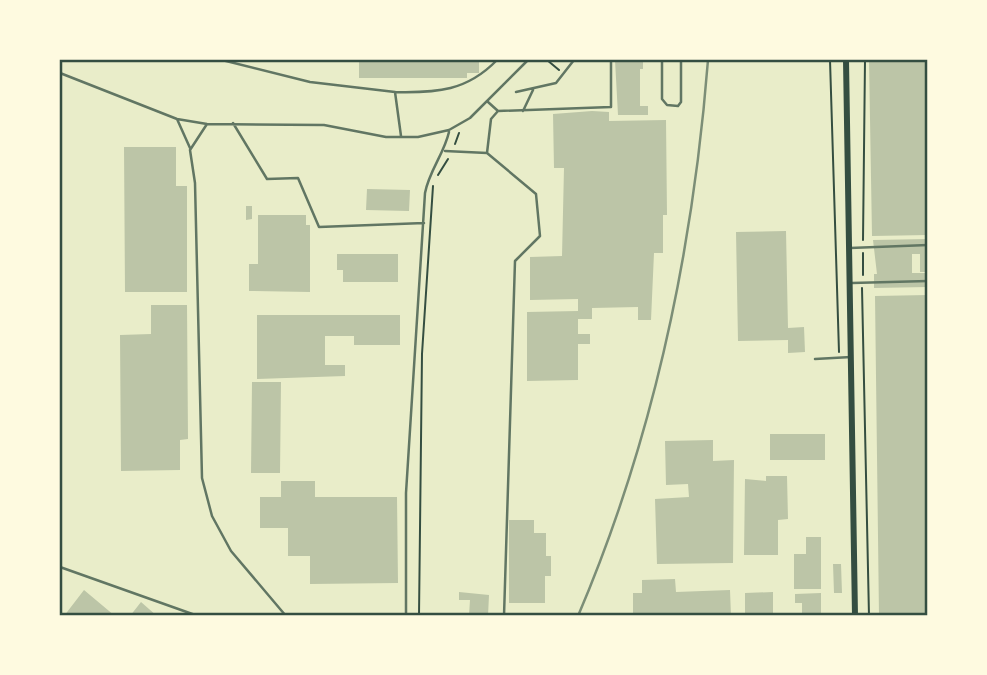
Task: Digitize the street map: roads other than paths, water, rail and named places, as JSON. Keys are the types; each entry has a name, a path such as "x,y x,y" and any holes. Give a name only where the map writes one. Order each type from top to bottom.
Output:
{"main road":[{"path":"846,60 855,615"}],"lane":[{"path":"222,60 310,82 395,92 449,90 481,77 497,60"},
{"path":"60,73 177,119 207,124 324,125 386,137 401,137 449,130 458,125 488,102 528,60"},
{"path":"516,92 556,83 574,60"},
{"path":"488,102 498,111 611,107 611,60"},
{"path":"662,60 662,99 667,105 678,106 681,102 681,60"},
{"path":"523,111 533,90"},
{"path":"395,92 401,137"},
{"path":"487,153 491,119 498,111"},
{"path":"177,119 190,150 195,183 202,478 212,516 232,551 286,615"},
{"path":"233,123 267,179 299,178 319,227 424,223"},
{"path":"190,150 207,124"},
{"path":"406,615 406,493 424,223 428,178 445,151 449,130"},
{"path":"445,151 487,153 536,194 540,236 515,261 504,615"},
{"path":"849,248 928,245"},
{"path":"849,283 928,281"},
{"path":"815,359 851,356"},
{"path":"60,567 198,615"}],"railway":[{"path":"578,616 628,481 666,343 692,202 708,60"}]}
